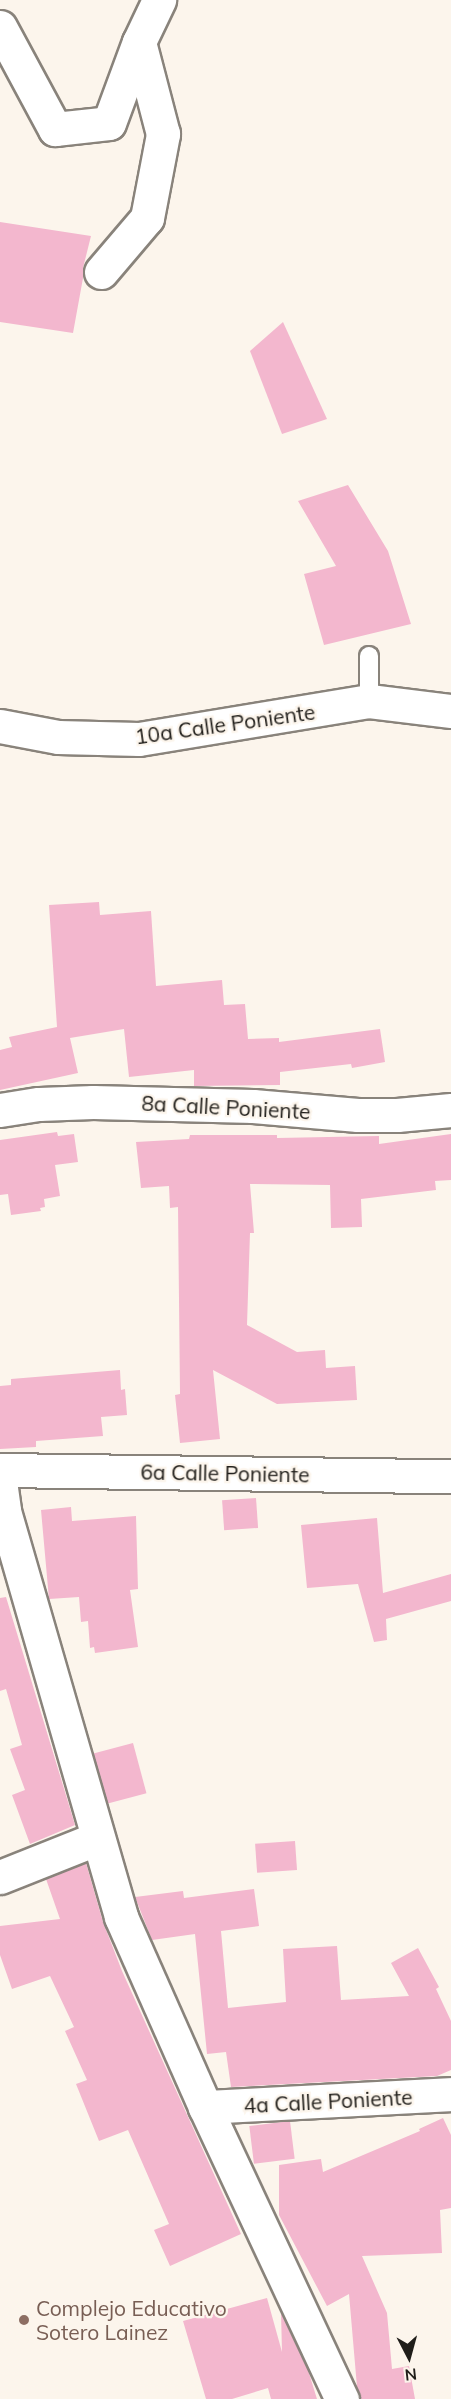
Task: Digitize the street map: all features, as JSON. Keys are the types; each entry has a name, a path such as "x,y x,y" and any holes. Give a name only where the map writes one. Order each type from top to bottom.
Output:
{"street":[{"path":"0,27 55,129 109,123 138,42 159,0"},
{"path":"101,272 147,218 163,134 138,42"},
{"name":"10a Calle Poniente","path":"0,726 58,737 139,740 369,701 451,711"},
{"name":"8a Calle Poniente","path":"0,1110 39,1104 150,1102 253,1106 358,1115 398,1115 451,1110"},
{"name":"6a Calle Poniente","path":"0,1470 451,1476"},
{"path":"0,1480 4,1511 122,1917 206,2107 342,2399"},
{"path":"0,1877 98,1838"},
{"name":"4a Calle Poniente","path":"206,2107 451,2094"}],"lane":[{"path":"369,656 369,701"}],"building":[{"path":"0,222 91,236 83,268 73,333 0,322"},
{"path":"283,322 327,419 282,434 250,351"},
{"path":"348,485 388,551 411,624 324,645 304,574 336,566 298,501"},
{"path":"99,902 100,915 151,911 156,986 222,980 224,1005 245,1004 248,1039 279,1038 279,1042 380,1029 385,1062 352,1068 351,1064 280,1072 280,1085 194,1086 194,1070 129,1077 124,1029 70,1038 78,1073 0,1090 0,1050 12,1047 9,1037 57,1027 49,905"},
{"path":"57,1132 58,1136 74,1134 78,1162 55,1165 60,1196 44,1199 45,1207 40,1208 41,1211 11,1215 8,1194 0,1195 0,1140"},
{"path":"451,1134 451,1180 435,1181 436,1190 361,1199 362,1227 331,1228 330,1185 250,1184 254,1233 250,1233 247,1325 297,1352 325,1350 326,1368 355,1366 357,1400 277,1404 213,1370 220,1439 180,1443 175,1395 180,1394 178,1207 170,1208 169,1186 141,1188 136,1142 189,1139 190,1135 277,1135 277,1138 379,1136 379,1144"},
{"path":"120,1370 121,1390 125,1389 127,1415 101,1417 103,1436 36,1441 36,1447 0,1449 0,1386 11,1385 11,1379"},
{"path":"256,1498 258,1528 224,1530 222,1500"},
{"path":"71,1507 72,1521 136,1516 138,1589 130,1590 138,1647 95,1653 94,1647 90,1648 88,1621 81,1622 79,1597 49,1599 41,1510"},
{"path":"377,1518 383,1593 451,1574 451,1601 386,1619 387,1640 374,1642 358,1584 307,1588 301,1525"},
{"path":"6,1597 75,1825 30,1844 12,1795 25,1790 10,1749 22,1745 6,1689 0,1691 0,1598"},
{"path":"133,1743 146,1793 107,1804 93,1754"},
{"path":"295,1841 297,1870 257,1873 255,1844"},
{"path":"86,1863 103,1922 122,1971 241,2234 170,2266 154,2230 169,2224 128,2130 99,2141 76,2084 87,2080 65,2031 74,2027 50,1976 12,1989 0,1955 0,1926 60,1919 46,1879"},
{"path":"254,1889 259,1926 221,1931 228,2008 286,2002 283,1949 337,1946 341,2000 409,1996 391,1963 418,1948 439,1987 436,1989 451,2021 451,2070 437,2076 231,2087 226,2052 207,2054 195,1934 152,1940 135,1897 183,1891 184,1898"},
{"path":"443,2118 451,2135 451,2208 440,2210 442,2253 362,2256 387,2313 392,2369 409,2366 415,2399 360,2399 349,2294 327,2306 279,2215 279,2165 321,2159 323,2172 420,2131 419,2129"},
{"path":"290,2121 295,2159 254,2164 249,2126"},
{"path":"267,2298 282,2352 281,2313 308,2370 317,2399 271,2399 268,2388 232,2399 206,2399 183,2321"}],"place":[{"name":"Complejo Educativo Sotero Lainez","path":"24,2320"}]}
